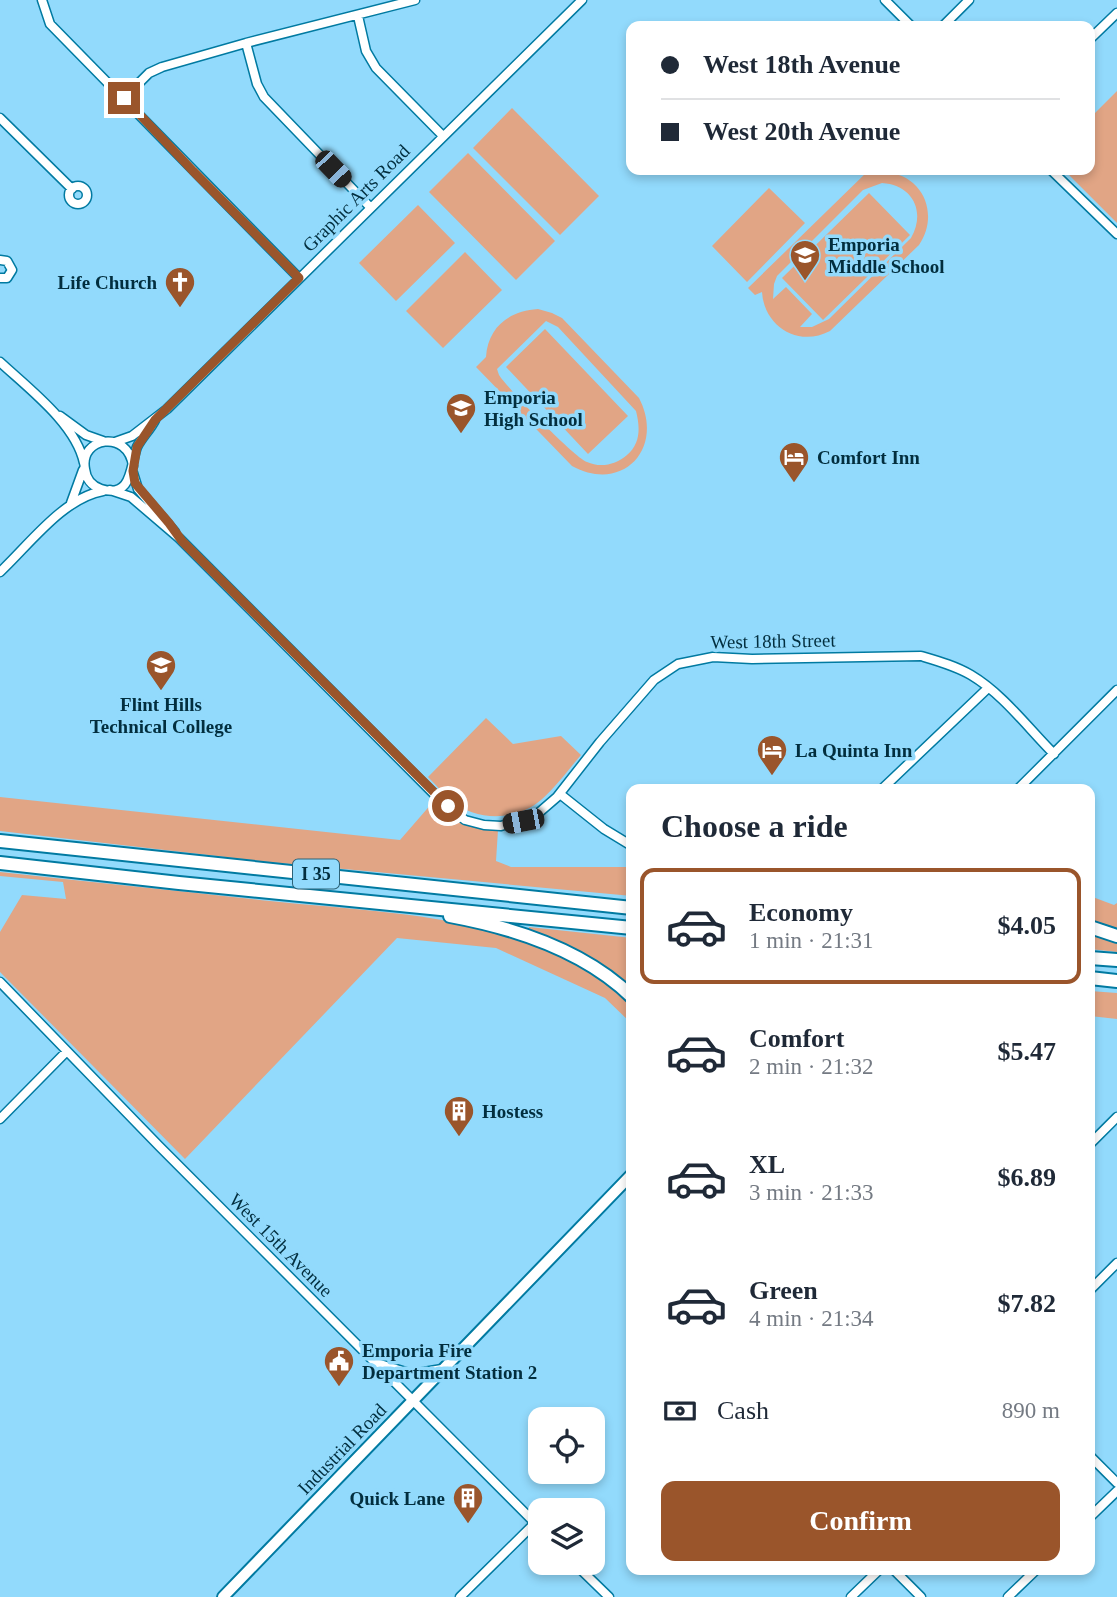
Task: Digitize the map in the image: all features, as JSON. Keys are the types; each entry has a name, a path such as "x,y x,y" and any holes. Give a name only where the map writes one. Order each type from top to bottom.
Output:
{"highway":[{"name":"I 35","path":"0,841 626,907"},
{"name":"I 35","path":"0,863 626,927"},
{"path":"392,902 532,937 592,967 626,992"},
{"path":"600,904 626,902"},
{"path":"1095,928 1117,936"},
{"path":"1095,958 1117,960"},
{"path":"1095,979 1117,982"},
{"path":"1095,984 1117,982"}],"main road":[{"name":"Industrial Road","path":"223,1597 626,1180"}],"street":[{"path":"42,0 50,24 299,278"},
{"path":"124,98 149,73 246,43 415,0"},
{"name":"Graphic Arts Road","path":"111,442 132,436 155,420 582,0"},
{"path":"885,0 906,21"},
{"path":"948,21 969,0"},
{"path":"1095,34 1117,13"},
{"path":"358,16 366,51 376,68 442,135"},
{"path":"246,43 257,84 264,97 370,207"},
{"path":"0,118 72,189"},
{"path":"1056,175 1117,234"},
{"path":"0,260 7,261 12,270 7,278 0,278"},
{"path":"0,362 52,411 86,435 111,442 128,451 138,489 179,538"},
{"path":"52,411 78,444 91,482 131,497 179,538"},
{"name":"Graphic Arts Road","path":"133,469 139,443 155,420"},
{"path":"71,503 89,451 101,442 111,442"},
{"path":"0,572 71,503 88,494 125,484 133,469"},
{"name":"West 18th Street","path":"179,538 448,806 465,820 484,825 501,826 535,816 560,794 600,742 660,675 678,664 713,657 752,659 920,656 970,675 988,688 1054,754"},
{"path":"887,784 988,688"},
{"path":"1023,784 1117,690"},
{"path":"560,794 604,829 626,842"},
{"name":"West 15th Avenue","path":"0,982 528,1516"},
{"path":"0,1119 67,1051"},
{"path":"1095,1139 1117,1117"},
{"path":"1095,1285 1117,1263"},
{"path":"373,1361 412,1374 445,1369"},
{"path":"1095,1461 1117,1483"},
{"path":"1095,1512 1117,1491"},
{"path":"460,1597 528,1535"},
{"path":"586,1575 607,1597"},
{"path":"852,1597 874,1575"},
{"path":"899,1575 921,1597"},
{"path":"1008,1597 1031,1575"}],"shaded area":[{"path":"1117,91 1117,223 1069,175 1095,175 1095,113"},
{"path":"512,108 599,196 560,235 473,148"},
{"path":"468,153 555,241 516,280 429,192"},
{"path":"864,175 900,175 918,188 924,198 928,221 919,245 830,331 806,337 785,331 769,315 762,292 755,295 748,288","holes":["882,183 909,194 917,210 911,238 829,319 812,327 800,327 812,314 786,287 773,299 777,276 863,190"]},
{"path":"769,188 805,223 747,282 712,246"},
{"path":"869,193 910,235 823,320 782,278"},
{"path":"418,205 455,243 396,301 359,263"},
{"path":"465,252 502,290 443,348 406,311"},
{"path":"538,309 562,318 639,398 646,416 647,434 643,449 634,461 622,470 608,474 591,473 572,466 476,367 486,357 496,329 509,317","holes":["546,321 558,327 636,411 639,429 637,440 632,450 618,461 597,465 580,457 542,422 499,375 497,369"]},
{"path":"545,329 628,416 588,454 506,367"},
{"path":"486,718 513,744 561,736 581,755 552,790 531,807 509,815 472,812 451,800 428,777"},
{"path":"0,797 400,840 433,802 463,822 498,830 496,861 511,867 626,867 626,895 269,862 0,831"},
{"path":"0,872 365,910 461,924 508,935 552,951 594,974 626,998 626,1018 605,998 496,948 397,938 185,1159 0,972 0,932 22,895 66,899 63,882 0,876"},
{"path":"1095,898 1114,905 1117,903 1117,931 1095,923"},
{"path":"529,927 626,937 626,987 528,931"},
{"path":"1095,933 1117,941 1117,952 1095,950"},
{"path":"1095,991 1117,993 1117,1019 1095,1017"}],"place":[{"name":"Emporia Middle School","path":"805,282"},
{"name":"Life Church","path":"180,309"},
{"name":"Emporia High School","path":"461,435"},
{"name":"Comfort Inn","path":"794,484"},
{"name":"Flint Hills Technical College","path":"161,692"},
{"name":"La Quinta Inn","path":"772,777"},
{"name":"Hostess","path":"459,1138"},
{"name":"Emporia Fire Department Station 2","path":"339,1388"},
{"name":"Quick Lane","path":"468,1525"}],"route":[{"path":"124,98 299,278 155,420 137,447 133,471 135,483 179,538 448,806"}]}
